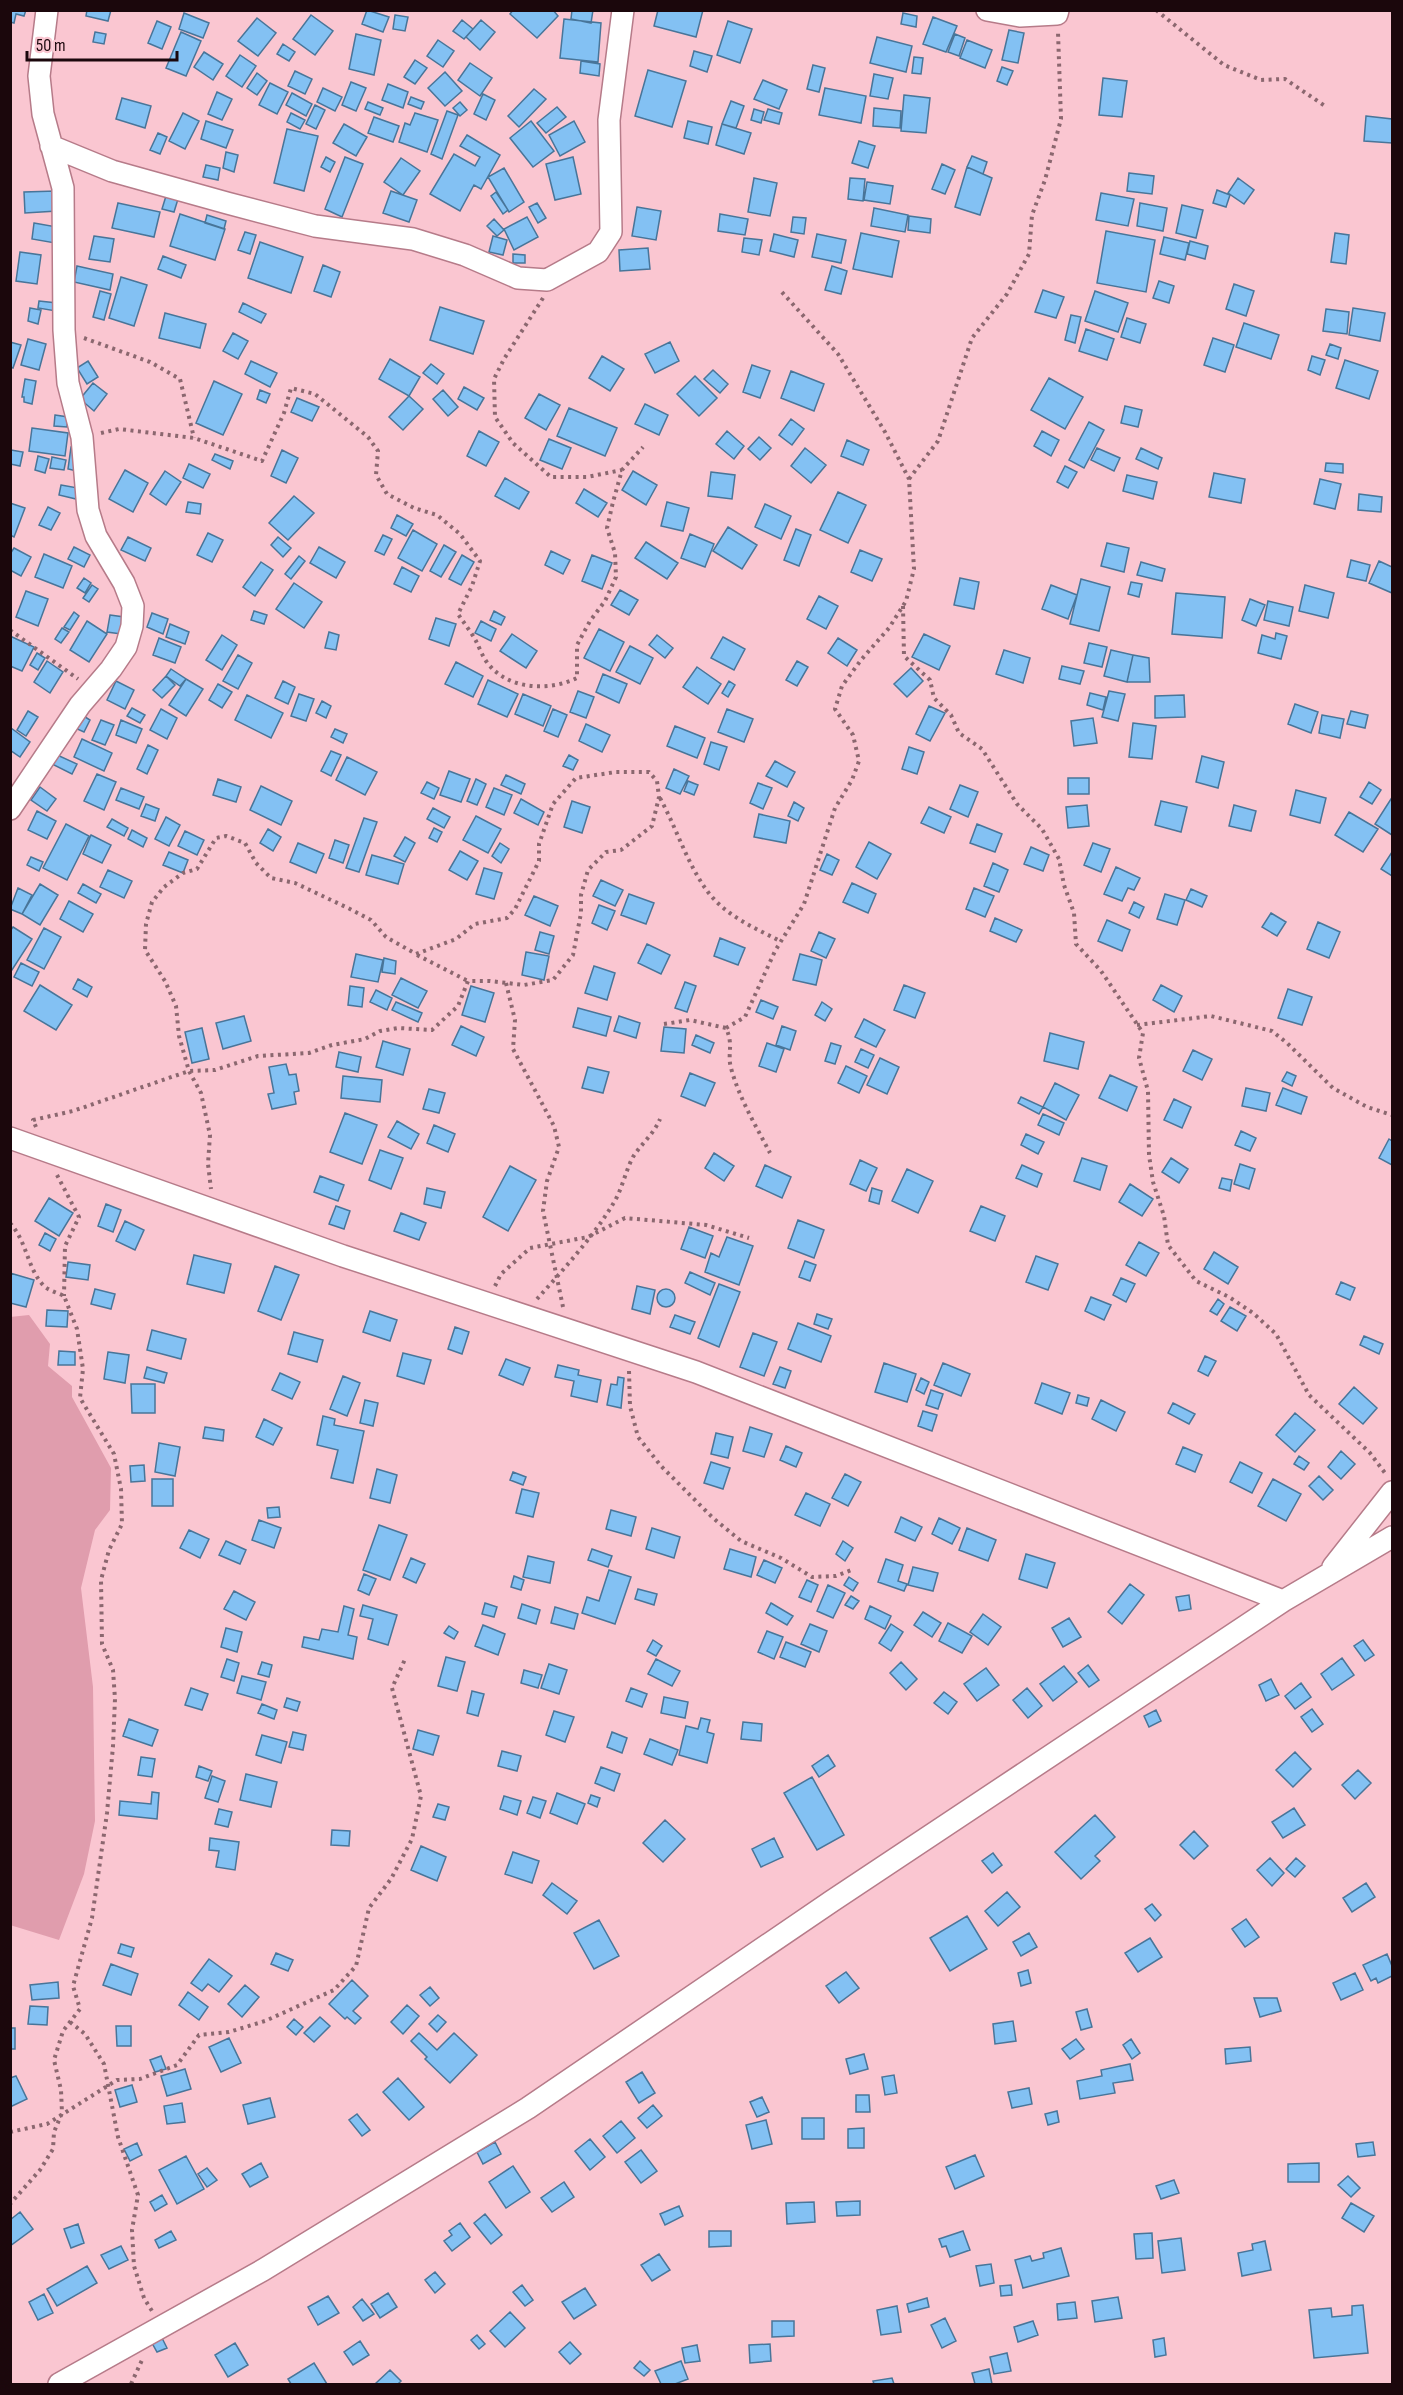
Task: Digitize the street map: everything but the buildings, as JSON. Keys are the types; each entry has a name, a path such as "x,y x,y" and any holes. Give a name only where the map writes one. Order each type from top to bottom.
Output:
{"street":[{"path":"10,809 92,691 126,647 132,626 133,606 124,583 96,536 88,510 82,437 68,383 64,330 63,188 43,114 39,76 47,10"},
{"path":"51,146 112,171 315,226 413,239 465,255 518,278 548,280 598,252 611,232 609,120 623,10"},
{"path":"987,10 1020,16 1057,12"},
{"path":"10,1138 486,1303 696,1372 1283,1601"},
{"path":"1326,1576 1390,1484"},
{"path":"59,2385 263,2270 528,2108 832,1901 1283,1601 1392,1537"}],"path":[{"path":"1156,10 1224,65 1261,80 1285,79 1325,106"},
{"path":"909,480 939,441 972,338 1007,294 1029,254 1032,215 1045,180 1061,119 1057,12"},
{"path":"558,275 504,359 494,379 495,417 513,443 551,477 586,477 622,470"},
{"path":"664,1024 690,1020 726,1028 746,1017 780,941 804,904 835,808 852,780 859,761 853,735 836,709 842,686 889,628 903,606 914,570 909,480 885,432 838,354 780,290"},
{"path":"64,330 150,362 180,379 194,438"},
{"path":"82,437 120,429 194,438 262,461 284,413 291,388 315,394 368,437 378,451 376,475 387,494 414,508 437,515 460,534 480,561 472,586 458,614 475,638 489,666 507,680 531,686 561,686 577,678 577,645 590,621 605,602 616,577 615,554 607,528 622,470 643,447"},
{"path":"903,606 904,656 930,680 934,698 951,715 959,733 982,749 1017,804 1042,829 1059,859 1064,885 1074,913 1076,944 1101,971 1143,1034 1139,1058 1148,1091 1149,1155 1153,1182 1164,1216 1168,1245 1196,1281 1229,1297 1276,1334 1309,1395 1370,1453 1390,1484"},
{"path":"10,630 35,646 92,691"},
{"path":"214,1210 208,1164 210,1135 201,1093 189,1071 179,1036 176,1006 165,981 145,950 146,924 152,902 164,887 183,873 197,869 216,838 226,836 245,843 255,863 271,878 295,883 371,920 386,937 416,954 468,981 524,985 553,980 573,955 581,913 581,895 588,870 606,852 621,850 652,826 659,797 657,781 650,772 616,772 576,778 553,804 539,844 539,861 515,909 507,918 475,924 456,939 416,954"},
{"path":"659,797 674,823 687,857 709,894 737,919 780,941"},
{"path":"10,2204 40,2169 53,2149 54,2132 62,2114 61,2090 54,2060 63,2031 80,2009 73,1986 92,1918 107,1813 115,1699 113,1670 102,1644 101,1580 110,1550 122,1524 121,1489 114,1454 80,1398 83,1369 77,1329 64,1296 65,1246 80,1217 44,1150 33,1120 73,1112 189,1071 215,1070 258,1056 309,1053 332,1045 365,1039 380,1031 398,1028 432,1030 458,1006 468,981"},
{"path":"506,983 515,1020 513,1049 554,1126 559,1147 547,1181 543,1211 562,1304 579,1334"},
{"path":"1137,1025 1210,1016 1272,1031 1287,1042 1333,1088 1367,1107 1392,1114"},
{"path":"726,1028 731,1040 731,1066 745,1104 770,1153"},
{"path":"522,1315 556,1277 614,1203 622,1179 634,1155 656,1129 660,1119"},
{"path":"486,1303 501,1274 530,1248 588,1237 625,1218 706,1225 749,1238"},
{"path":"10,1223 21,1235 27,1258 44,1287 64,1296"},
{"path":"628,1350 630,1406 638,1437 661,1466 712,1518 741,1541 781,1558 812,1577 836,1576 854,1569"},
{"path":"10,2132 47,2124 117,2080 140,2079 177,2066 199,2035 229,2032 265,2021 334,1990 356,1966 369,1908 391,1879 412,1839 421,1796 392,1688 406,1657"},
{"path":"70,2022 85,2034 104,2064 118,2137 138,2195 132,2230 134,2266 144,2298 156,2318 155,2330 131,2385"}],"shaded area":[{"path":"29,1315 50,1344 48,1366 72,1386 72,1397 111,1468 110,1510 95,1530 81,1588 93,1687 95,1821 84,1874 59,1940 10,1925 10,1317"}]}
